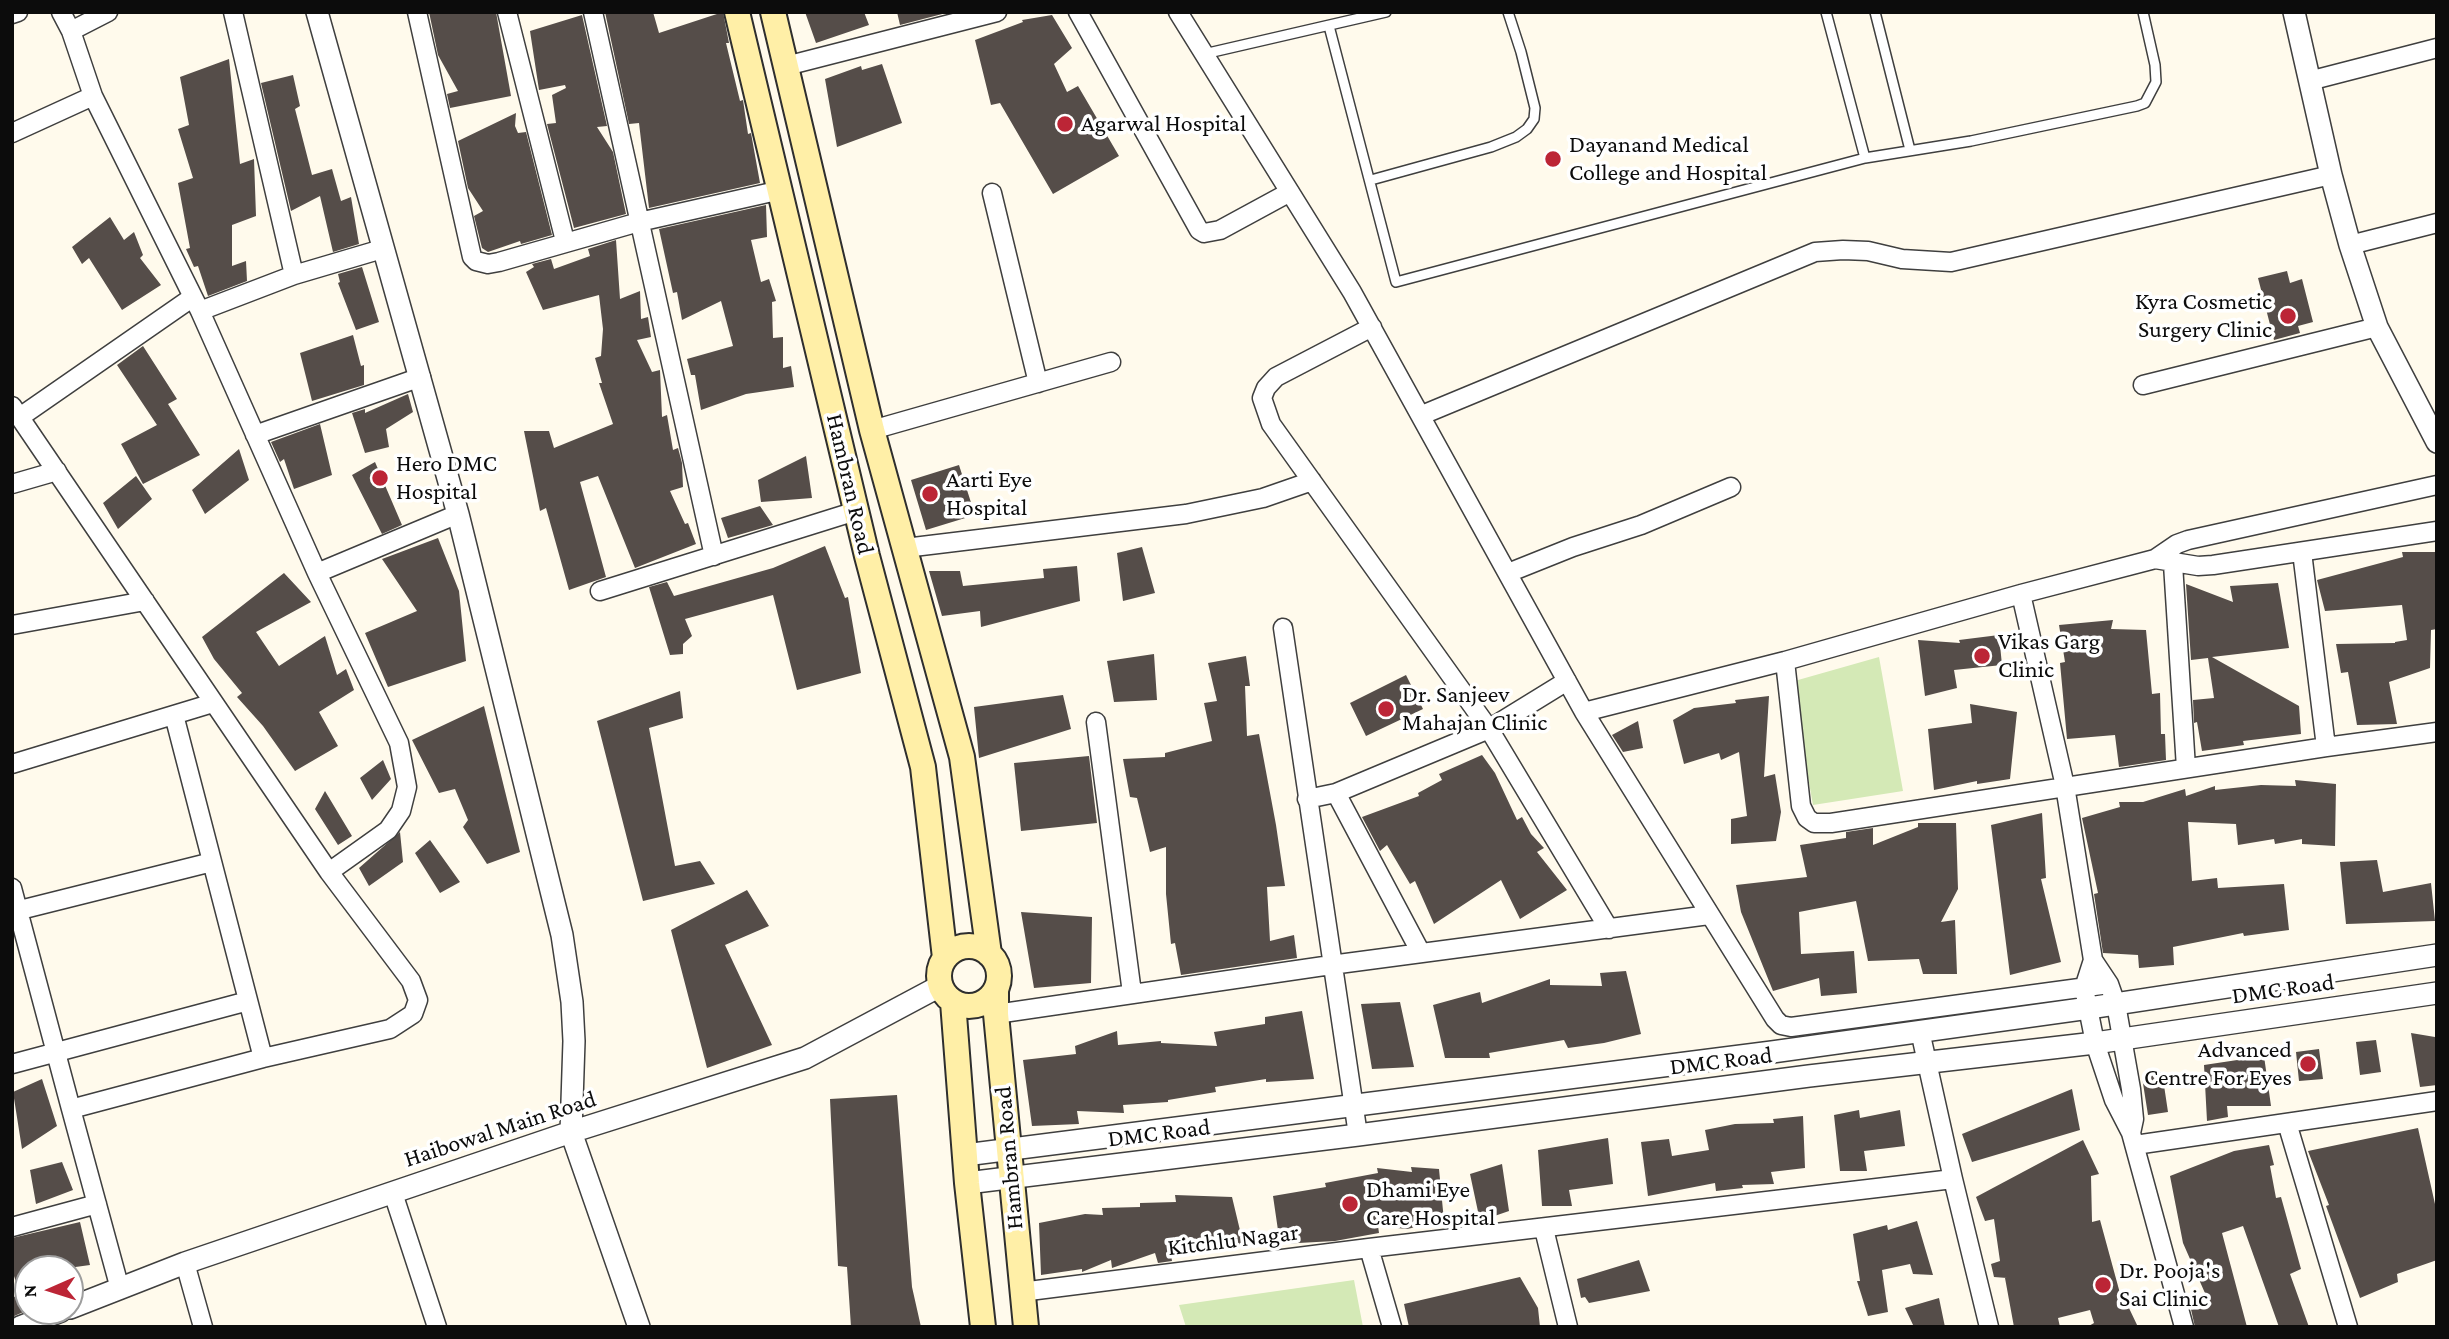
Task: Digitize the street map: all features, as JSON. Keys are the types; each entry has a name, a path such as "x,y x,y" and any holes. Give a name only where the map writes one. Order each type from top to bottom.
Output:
{"main road":[{"name":"Hambran Road","path":"737,12 856,511 923,768 945,958"},
{"name":"Hambran Road","path":"773,12 872,429 962,757 989,954"},
{"path":"961,947 981,948 989,954 998,970 996,989 982,1003 962,1005 947,994 940,967 945,958 961,947"},
{"name":"Hambran Road","path":"996,989 996,1014 1026,1327"},
{"name":"Hambran Road","path":"947,994 983,1327"}],"street":[{"path":"12,14 18,12"},
{"path":"61,12 71,31 93,96 196,304 317,573 399,743 407,786 401,811 388,830 329,872"},
{"path":"71,31 108,12"},
{"path":"233,12 294,275"},
{"path":"317,12 458,514 562,935 572,1002 571,1132 639,1327"},
{"path":"417,12 472,257 483,264 499,262 639,222 781,190"},
{"path":"507,12 565,242"},
{"path":"593,12 713,556"},
{"path":"786,66 970,16 998,12"},
{"path":"1077,12 1199,230 1204,233 1220,230 1290,192"},
{"path":"1178,12 1373,327 1584,712 1709,915 1781,1025 1791,1027 2086,998 2437,955"},
{"path":"2294,12 2331,176 2350,245 2378,327 2437,442"},
{"path":"2309,81 2437,48"},
{"path":"12,133 93,96"},
{"path":"1422,415 1815,253 1868,251 1902,259 1951,262 2331,176"},
{"path":"992,193 1038,383"},
{"path":"2350,245 2437,223"},
{"path":"71,1109 263,1058 390,1029 408,1018 417,1007 411,981 329,872 16,411 196,304 382,249"},
{"path":"1373,327 1285,371 1266,388 1262,398 1271,424 1489,729 1609,929"},
{"path":"2143,385 2378,327"},
{"path":"872,429 1111,362"},
{"path":"255,435 421,377"},
{"path":"12,484 57,471"},
{"path":"905,548 1186,513 1263,498 1312,481"},
{"path":"1584,712 1785,661 2155,559 2188,540 2437,485"},
{"path":"1508,573 1573,547 1641,525 1731,487"},
{"path":"600,591 856,511"},
{"path":"317,573 458,514"},
{"path":"2155,559 2173,564 2213,565 2437,531"},
{"path":"2302,552 2326,747"},
{"path":"2173,564 2186,768"},
{"path":"2021,594 2065,786 2093,960 2086,998 2095,1043 2114,1100 2133,1139 2184,1327"},
{"path":"12,625 145,601"},
{"path":"1283,628 1358,1135"},
{"path":"1785,661 1801,806 1807,818 1814,823 1830,823 2437,732"},
{"path":"1307,799 1336,793 1489,729 1567,681"},
{"path":"12,764 213,703"},
{"path":"174,715 263,1058"},
{"path":"1096,722 1132,993"},
{"path":"1336,793 1421,953"},
{"path":"15,911 212,862"},
{"path":"12,888 15,911 120,1289"},
{"path":"996,1014 1331,965 1709,915"},
{"path":"2093,960 2113,994 2131,1089 2133,1139"},
{"name":"DMC Road","path":"967,1183 1809,1076 2095,1043 2437,993"},
{"name":"Haibowal Main Road","path":"84,1303 185,1263 571,1132 805,1058 947,994"},
{"path":"965,1155 1920,1031 2086,998"},
{"path":"12,1064 248,1001"},
{"path":"1920,1031 1989,1327"},
{"path":"2133,1139 2435,1105"},
{"path":"2287,1123 2347,1327"},
{"name":"Kitchlu Nagar","path":"1021,1292 1953,1179"},
{"path":"393,1193 437,1327"},
{"path":"12,1227 97,1204"},
{"path":"1544,1229 1568,1327"},
{"path":"1369,1248 1392,1327"},
{"path":"185,1263 203,1327"}],"lane":[{"path":"1204,54 1386,12"},
{"path":"1371,180 1492,146 1516,137 1527,129 1534,119 1535,108 1508,12"},
{"path":"1826,12 1865,158"},
{"path":"1875,12 1910,150"},
{"path":"1329,26 1396,282 1865,158 1983,138 2145,103 2156,82 2155,65 2143,12"}],"green space":[{"path":"1879,657 1903,791 1813,805 1791,682"},
{"path":"1354,1280 1363,1327 1186,1327 1179,1305"}],"building":[{"path":"429,12 496,12 511,96 450,108 447,94 458,91 438,55"},
{"path":"605,12 653,12 659,33 723,12 729,43 726,43 740,101 743,100 760,183 649,208 639,123 629,124"},
{"path":"805,12 864,12 869,25 816,43"},
{"path":"897,12 950,12 900,25"},
{"path":"582,15 607,126 597,127 613,152 626,214 574,228 547,124 556,123 552,95 566,88 565,85 539,90 530,31"},
{"path":"1052,15 1072,48 1054,64 1067,92 1078,86 1119,156 1053,194 1000,103 991,105 975,40 1023,22 1022,20"},
{"path":"229,59 240,164 254,159 256,216 232,225 232,266 246,261 247,281 208,296 198,266 194,267 186,249 190,248 178,183 193,178 178,129 189,125 180,77"},
{"path":"882,64 902,123 837,147 825,79 861,66 862,70"},
{"path":"293,75 300,106 295,109 312,175 332,169 341,201 351,197 359,244 333,252 320,196 291,211 261,83"},
{"path":"516,113 515,126 518,133 526,132 552,235 521,244 520,241 488,252 482,248 474,216 483,211 468,188 458,141"},
{"path":"766,205 767,237 751,240 761,282 769,279 776,301 772,302 773,338 783,337 783,368 791,366 794,387 746,394 701,410 695,375 691,375 687,359 733,346 721,301 682,320 677,292 673,293 659,229"},
{"path":"110,217 124,240 134,232 143,255 140,258 161,285 122,310 89,258 82,264 72,247"},
{"path":"616,240 620,299 640,291 641,319 648,317 651,337 637,340 652,372 660,370 662,417 667,415 673,450 678,448 682,463 683,487 670,491 696,544 635,568 598,476 580,482 606,577 569,590 546,508 540,511 524,431 549,431 554,448 613,424 599,383 602,383 595,358 601,356 603,329 599,295 543,310 526,272 534,267 532,264 551,259 554,269 590,256 588,249"},
{"path":"362,267 379,322 356,330 338,283 338,274"},
{"path":"2287,271 2290,283 2302,279 2313,322 2298,326 2300,333 2274,340 2258,278"},
{"path":"353,335 361,366 364,365 364,385 312,401 300,353"},
{"path":"143,346 177,399 168,404 200,455 143,484 121,444 157,425 117,365"},
{"path":"408,394 413,412 386,429 389,447 365,453 352,413 365,409 365,413"},
{"path":"320,424 332,475 294,489 284,459 280,462 271,442"},
{"path":"239,449 249,480 205,514 192,490"},
{"path":"806,456 812,498 761,502 758,480"},
{"path":"375,462 402,525 382,534 352,475"},
{"path":"959,465 975,515 926,530 911,480"},
{"path":"136,476 152,499 118,529 103,503"},
{"path":"760,506 773,525 728,538 721,518"},
{"path":"438,538 459,591 466,661 388,687 365,633 417,611 382,559"},
{"path":"825,546 845,598 848,597 861,673 797,690 773,595 685,619 692,636 683,644 683,654 670,655 649,587 667,582 674,596 773,568"},
{"path":"1142,547 1155,593 1123,601 1117,553"},
{"path":"2402,552 2437,552 2437,629 2431,630 2430,668 2389,682 2397,724 2357,725 2348,672 2341,673 2336,644 2395,643 2407,640 2402,605 2325,611 2317,580 2403,557"},
{"path":"1077,566 1080,601 981,627 980,611 942,616 929,571 960,571 963,586 1044,578 1043,569"},
{"path":"284,573 311,602 256,632 279,666 325,636 337,675 346,669 354,690 319,712 338,746 295,771 263,726 237,697 242,693 214,659 202,637"},
{"path":"2278,583 2289,648 2212,657 2299,706 2301,734 2243,741 2244,745 2202,751 2197,722 2194,723 2193,700 2214,698 2208,658 2191,660 2186,584 2233,602 2230,586"},
{"path":"2113,620 2111,629 2146,630 2152,694 2160,693 2161,734 2165,734 2166,760 2119,767 2115,735 2067,739 2060,663 2065,662 2059,625"},
{"path":"1999,635 2002,665 1954,670 1957,688 1925,696 1918,640 1960,643 1959,640"},
{"path":"1154,654 1157,700 1114,702 1107,661"},
{"path":"1246,656 1250,686 1245,686 1247,736 1259,734 1285,886 1267,887 1270,941 1294,935 1297,958 1181,975 1175,943 1171,944 1166,894 1166,847 1150,852 1137,798 1130,797 1123,759 1165,757 1165,753 1212,741 1204,703 1217,701 1208,663"},
{"path":"1406,675 1423,709 1366,736 1350,703"},
{"path":"680,691 683,718 649,728 675,866 700,861 715,884 643,901 597,721"},
{"path":"1063,695 1071,729 979,758 974,707"},
{"path":"1769,696 1764,777 1775,774 1781,812 1776,841 1731,844 1731,819 1747,816 1739,752 1721,760 1719,753 1684,764 1673,720 1694,708"},
{"path":"1970,704 2017,712 2010,779 1977,784 1977,781 1934,790 1928,729 1972,723"},
{"path":"484,706 520,852 487,864 463,827 468,820 455,789 439,793 412,740"},
{"path":"1638,721 1643,748 1623,752 1612,735"},
{"path":"1482,755 1495,773 1517,820 1522,817 1531,834 1544,848 1537,852 1567,890 1520,919 1501,880 1434,924 1415,881 1410,884 1387,845 1380,851 1362,817 1419,796 1418,793 1442,780 1439,774"},
{"path":"1089,756 1097,823 1021,831 1014,763"},
{"path":"383,760 391,779 372,800 360,778"},
{"path":"2295,780 2336,784 2335,846 2302,844 2302,839 2275,844 2274,839 2238,845 2236,824 2188,822 2192,881 2217,878 2218,888 2284,884 2289,930 2244,936 2243,933 2173,947 2174,965 2139,968 2138,955 2103,953 2094,894 2098,893 2082,818 2120,807 2119,802 2143,802 2185,789 2186,796 2215,786 2215,790 2261,785 2296,786"},
{"path":"325,791 352,836 338,845 315,809"},
{"path":"2042,813 2046,878 2041,879 2061,962 2010,975 1991,825"},
{"path":"1918,823 1956,823 1958,889 1941,922 1955,920 1957,974 1923,974 1919,959 1868,961 1856,901 1799,912 1801,954 1854,951 1857,993 1821,996 1819,978 1773,991 1741,912 1736,885 1807,877 1800,845 1846,838 1846,832 1873,828 1873,845 1918,827"},
{"path":"400,832 403,862 369,886 359,868"},
{"path":"430,840 460,882 440,893 415,853"},
{"path":"2377,860 2383,892 2431,883 2435,921 2346,924 2340,862"},
{"path":"747,890 769,926 725,945 772,1045 707,1068 671,930"},
{"path":"1021,912 1092,917 1091,983 1034,988"},
{"path":"1626,971 1641,1034 1568,1048 1564,1040 1489,1053 1490,1058 1445,1058 1433,1005 1480,992 1482,1003 1550,979 1550,985 1602,986 1600,973"},
{"path":"1400,1002 1414,1067 1372,1069 1361,1004"},
{"path":"1302,1011 1314,1079 1266,1082 1266,1079 1215,1087 1216,1092 1168,1102 1123,1105 1124,1113 1077,1111 1079,1124 1032,1126 1023,1060 1076,1054 1075,1046 1117,1031 1118,1045 1161,1041 1217,1046 1214,1032 1265,1024 1265,1017"},
{"path":"2411,1033 2435,1037 2437,1085 2420,1087"},
{"path":"2376,1040 2381,1072 2360,1075 2356,1042"},
{"path":"2319,1049 2323,1079 2299,1081 2296,1052"},
{"path":"2264,1056 2271,1106 2227,1106 2228,1117 2207,1121 2204,1065"},
{"path":"2162,1072 2168,1112 2148,1115 2142,1077"},
{"path":"42,1079 57,1126 22,1149 13,1092"},
{"path":"2072,1089 2080,1130 1972,1162 1962,1134"},
{"path":"897,1095 912,1287 921,1327 851,1327 847,1267 838,1266 830,1099"},
{"path":"1859,1110 1860,1118 1900,1110 1905,1146 1864,1151 1867,1171 1840,1171 1834,1115"},
{"path":"1803,1116 1805,1168 1771,1172 1774,1184 1742,1185 1743,1188 1716,1191 1715,1183 1648,1196 1641,1142 1669,1139 1672,1156 1709,1150 1705,1130 1735,1124 1774,1123 1773,1119"},
{"path":"2418,1128 2437,1213 2437,1260 2397,1274 2398,1282 2360,1298 2308,1151"},
{"path":"1608,1138 1613,1184 1569,1190 1572,1206 1542,1206 1538,1150"},
{"path":"2083,1140 2099,1174 2091,1176 2092,1222 2100,1220 2124,1308 2128,1306 2138,1327 2087,1327 2094,1323 2090,1310 2058,1318 2060,1327 2014,1327 2007,1278 1994,1277 1991,1264 2000,1261 1994,1219 1985,1221 1976,1197"},
{"path":"2269,1145 2274,1165 2270,1166 2276,1198 2281,1197 2301,1269 2290,1274 2309,1327 2279,1327 2243,1226 2222,1233 2247,1327 2195,1327 2190,1305 2208,1300 2183,1243 2170,1176 2234,1151"},
{"path":"62,1162 73,1190 36,1204 30,1170"},
{"path":"1502,1164 1509,1211 1480,1221 1470,1174"},
{"path":"1411,1167 1439,1169 1444,1221 1407,1229 1378,1226 1379,1233 1335,1241 1280,1244 1273,1196 1326,1187 1325,1183 1378,1173 1377,1168 1412,1172"},
{"path":"1175,1195 1232,1197 1244,1247 1205,1252 1170,1248 1172,1261 1158,1263 1155,1253 1112,1268 1111,1260 1082,1272 1082,1269 1041,1275 1039,1223 1085,1214 1103,1215 1102,1208 1176,1202"},
{"path":"1917,1221 1933,1275 1913,1274 1910,1264 1882,1270 1888,1312 1868,1316 1857,1281 1860,1281 1853,1234 1887,1225 1888,1230"},
{"path":"80,1222 90,1265 84,1266 84,1255 14,1255 14,1276 12,1238"},
{"path":"1639,1260 1650,1291 1589,1303 1585,1297 1581,1298 1577,1279"},
{"path":"1520,1277 1538,1308 1540,1327 1409,1327 1404,1304"},
{"path":"14,1297 12,1317 12,1298"},
{"path":"1939,1298 1945,1327 1914,1327 1905,1308"}],"place":[{"name":"Agarwal Hospital","path":"1065,124"},
{"name":"Dayanand Medical College and Hospital","path":"1553,159"},
{"name":"Kyra Cosmetic Surgery Clinic","path":"2288,316"},
{"name":"Hero DMC Hospital","path":"380,478"},
{"name":"Aarti Eye Hospital","path":"930,494"},
{"name":"Vikas Garg Clinic","path":"1982,656"},
{"name":"Dr. Sanjeev Mahajan Clinic","path":"1386,709"},
{"name":"Advanced Centre For Eyes","path":"2308,1064"},
{"name":"Dhami Eye Care Hospital","path":"1350,1204"},
{"name":"Dr. Pooja's Sai Clinic","path":"2103,1285"}]}
